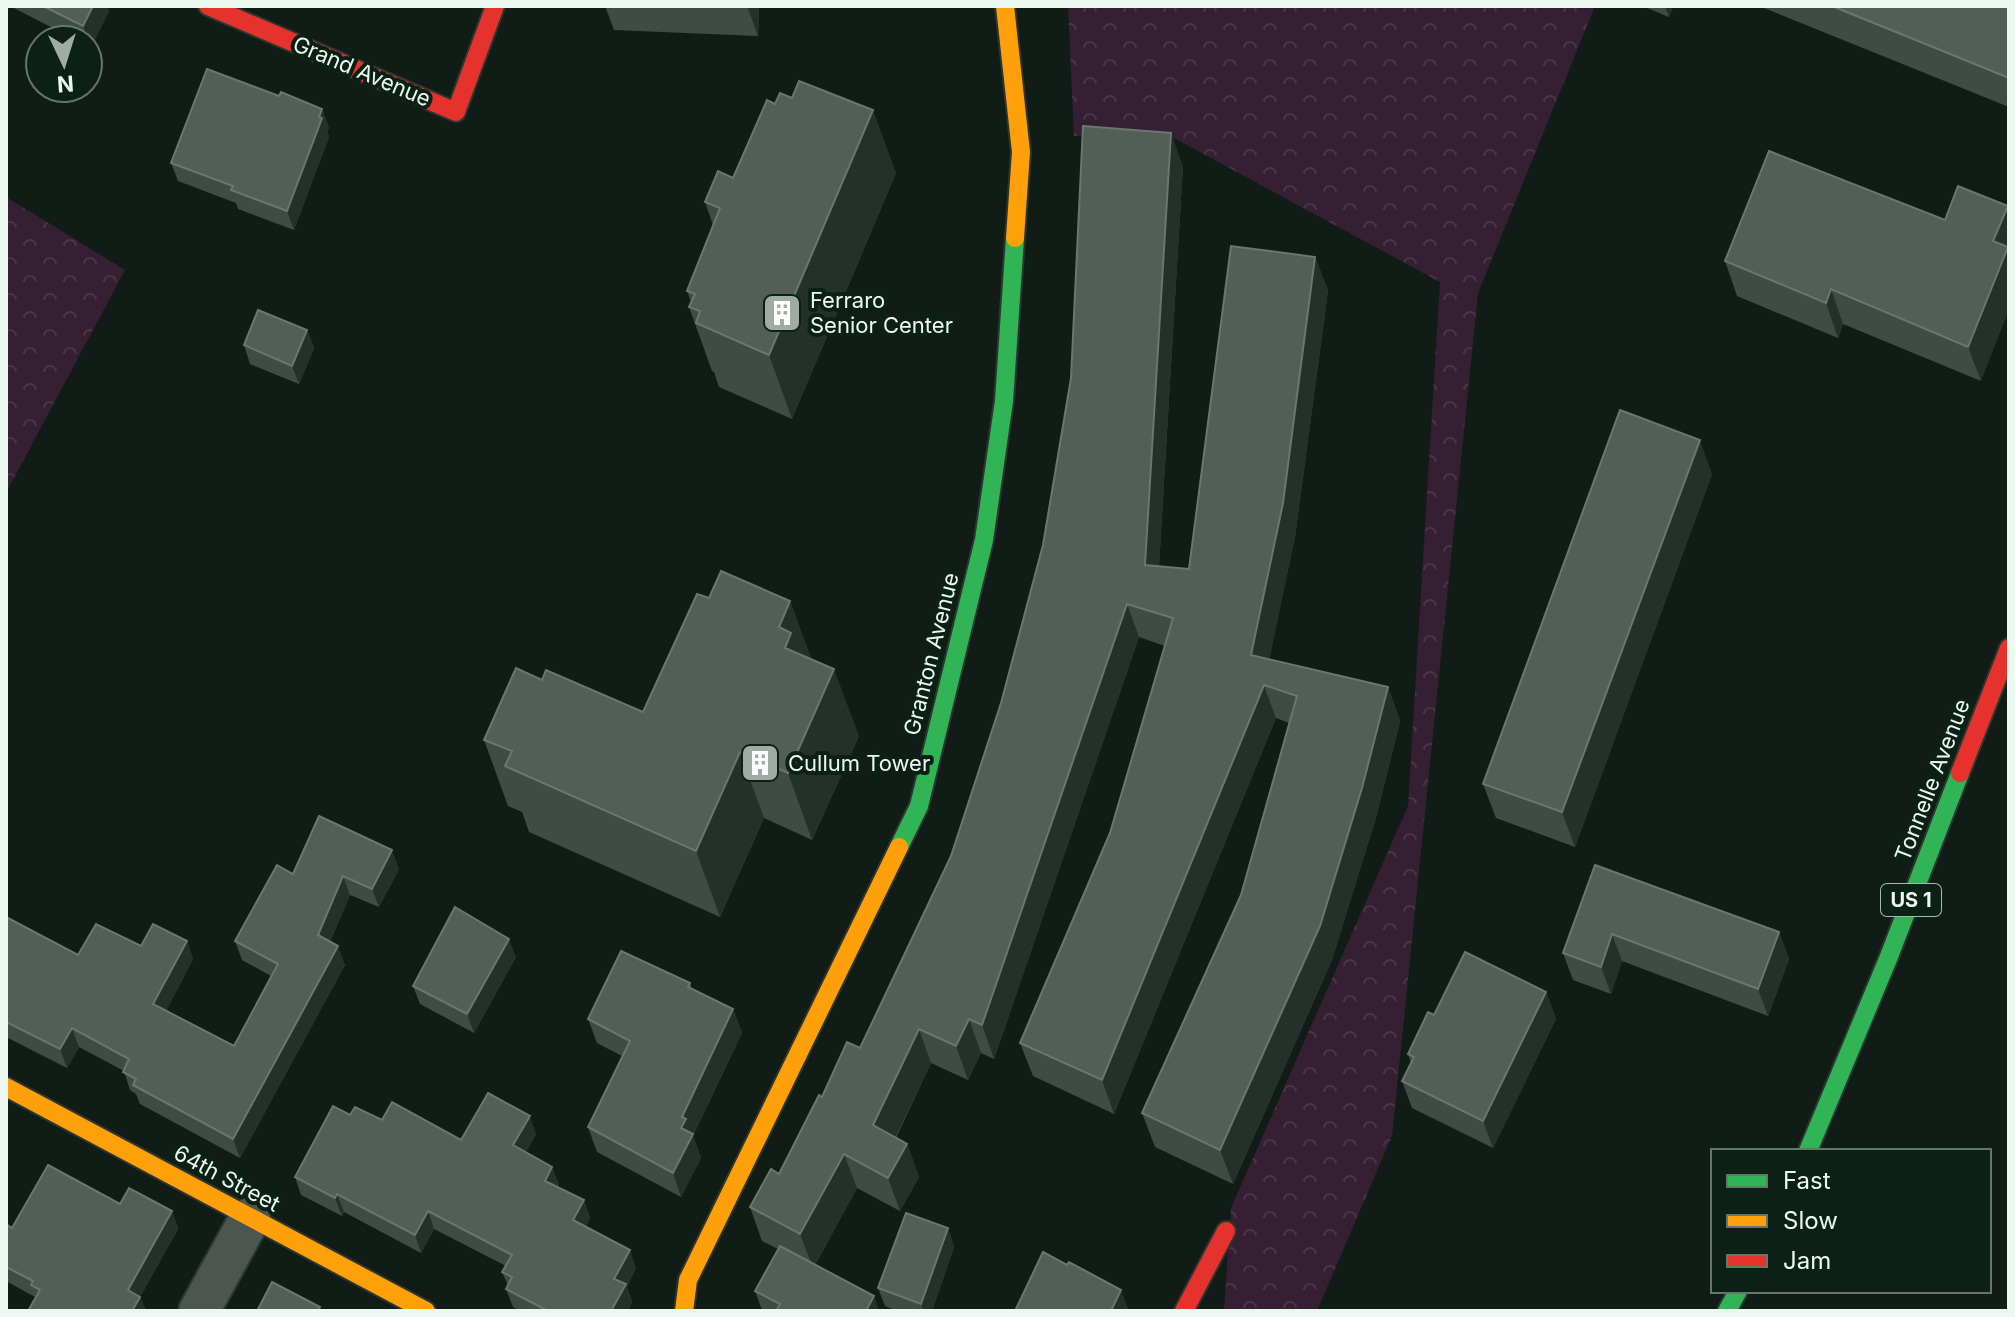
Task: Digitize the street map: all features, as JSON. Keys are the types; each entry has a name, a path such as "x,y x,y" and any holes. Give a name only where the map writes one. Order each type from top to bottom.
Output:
{"street":[{"name":"Grand Avenue","path":"208,6 456,112 495,6"},
{"name":"Granton Avenue","path":"684,1311 688,1280 919,806 984,540 1004,401 1021,152 1005,6"},
{"name":"Tonnelle Avenue","path":"1809,1149 1888,959 2009,648"},
{"name":"64th Street","path":"6,1087 426,1311"},
{"path":"199,1311 250,1218"},
{"path":"1184,1311 1226,1231"},
{"path":"1727,1311 1737,1293"}],"green space":[{"path":"1068,6 1595,6 1478,293 1392,1136 1317,1311 1224,1311 1231,1208 1408,806 1440,282 1172,137 1074,136"},
{"path":"6,197 125,270 6,493"}],"building":[{"path":"43,6 93,6 84,24"},
{"path":"1832,6 2009,6 2009,78"},
{"path":"207,69 279,96 281,92 322,109 319,117 322,118 287,211 231,190 233,186 171,163"},
{"path":"799,81 873,110 769,355 696,323 700,311 689,307 695,294 687,291 720,208 705,202 718,171 733,178 767,100 775,104 780,93 792,98"},
{"path":"1083,126 1171,133 1145,565 1189,569 1231,246 1315,257 1283,503 1251,655 1388,687 1362,788 1320,926 1220,1150 1142,1113 1241,895 1297,696 1264,685 1102,1080 1020,1043 1110,833 1173,618 1127,604 982,1025 969,1019 956,1046 919,1029 873,1125 907,1144 888,1178 844,1154 800,1234 750,1207 771,1169 779,1174 819,1095 822,1097 847,1042 860,1048 951,856 1001,703 1043,545 1071,378"},
{"path":"1769,151 1945,220 1958,186 2008,206 1993,241 2008,247 1968,347 1831,289 1826,303 1725,261"},
{"path":"258,310 307,330 292,366 244,345"},
{"path":"1620,410 1700,440 1562,812 1483,784"},
{"path":"721,571 790,601 779,627 791,633 785,648 834,669 788,773 740,752 696,851 505,766 512,751 484,740 516,668 542,680 546,670 643,712 697,594 709,598"},
{"path":"319,816 392,850 372,889 343,876 318,935 338,946 233,1139 133,1085 136,1079 123,1072 129,1059 72,1028 60,1049 6,1022 6,917 78,955 96,924 141,946 153,924 187,941 153,1004 234,1046 278,964 235,941 277,865 293,874"},
{"path":"1595,865 1779,932 1758,989 1612,934 1601,967 1563,953"},
{"path":"455,907 509,939 467,1014 413,986"},
{"path":"621,951 690,983 688,987 733,1009 682,1117 686,1119 681,1128 693,1134 673,1173 588,1127 630,1041 588,1019"},
{"path":"1465,952 1546,992 1483,1121 1402,1081 1414,1057 1408,1054 1428,1012 1434,1015"},
{"path":"488,1093 530,1116 513,1145 552,1167 545,1181 584,1200 573,1220 630,1250 614,1279 626,1284 611,1311 548,1311 506,1289 512,1277 502,1272 512,1255 428,1211 415,1235 337,1194 335,1198 295,1177 333,1106 350,1115 355,1107 382,1120 392,1102 461,1140"},
{"path":"48,1165 120,1204 129,1188 172,1211 128,1290 140,1297 132,1311 28,1311 40,1290 31,1285 33,1281 6,1267 6,1224 12,1228"},
{"path":"906,1213 948,1228 921,1304 878,1288"},
{"path":"780,1246 874,1296 866,1311 776,1311 780,1304 755,1291"},
{"path":"1043,1252 1121,1290 1111,1311 1015,1311"},
{"path":"272,1282 320,1307 318,1311 257,1311"}],"traffic: fast":[{"path":"899,847 919,806 984,540 1004,401 1015,238"},
{"path":"1809,1149 1888,959 1960,773"},
{"path":"1727,1311 1737,1293"}],"traffic: slow":[{"path":"1005,6 1021,152 1015,238"},
{"path":"684,1311 688,1280 899,847"},
{"path":"6,1087 426,1311"}],"traffic: jam":[{"path":"208,6 456,112 495,6"},
{"path":"1960,773 2009,648"},
{"path":"1184,1311 1226,1231"}],"place":[{"name":"Ferraro Senior Center","path":"782,313"},
{"name":"Cullum Tower","path":"760,763"}]}
